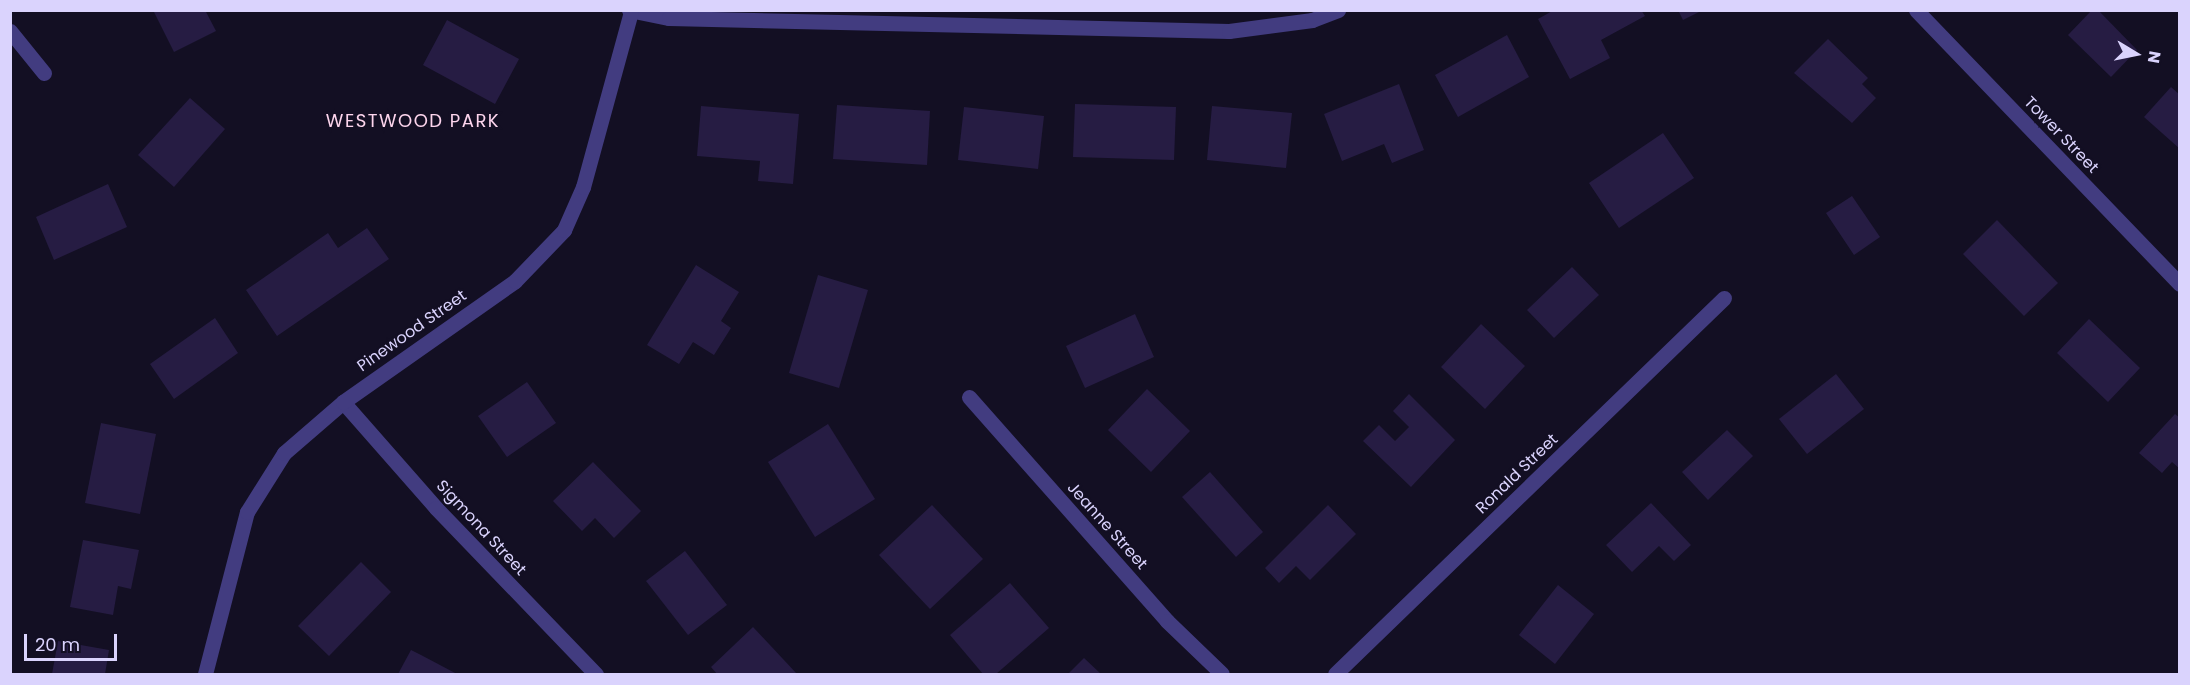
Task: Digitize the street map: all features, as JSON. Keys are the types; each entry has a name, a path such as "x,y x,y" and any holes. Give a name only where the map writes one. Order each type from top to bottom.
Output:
{"street":[{"path":"630,11 669,18 1229,31 1312,20 1338,10"},
{"name":"Tower Street","path":"1916,10 2180,284"},
{"name":"Pinewood Street","path":"205,675 248,512 258,489 284,453 343,402 515,280 564,230 583,187 630,11"},
{"path":"10,31 44,73"},
{"name":"Ronald Street","path":"1335,675 1724,298"},
{"name":"Jeanne Street","path":"969,397 1167,621 1222,675"},
{"name":"Sigmona Street","path":"343,402 436,508 596,675"}],"building":[{"path":"153,10 205,10 216,31 174,52"},
{"path":"1554,10 1641,10 1645,16 1601,40 1610,58 1570,79 1538,19"},
{"path":"1678,10 1703,10 1683,20"},
{"path":"2092,10 2098,10 2137,50 2111,77 2068,35"},
{"path":"447,20 519,59 495,104 423,65"},
{"path":"1507,35 1529,77 1458,117 1435,75"},
{"path":"1828,39 1868,78 1862,84 1876,98 1852,123 1794,73"},
{"path":"1399,84 1424,150 1392,163 1384,144 1342,161 1324,114"},
{"path":"2171,87 2180,95 2180,149 2144,117"},
{"path":"190,98 225,129 174,187 138,155"},
{"path":"1075,104 1176,107 1174,160 1073,157"},
{"path":"837,105 930,111 927,165 833,159"},
{"path":"701,106 799,114 793,184 758,181 760,161 697,156"},
{"path":"1212,106 1292,113 1286,168 1207,160"},
{"path":"964,107 1044,116 1038,169 958,160"},
{"path":"1663,133 1694,178 1619,228 1589,183"},
{"path":"108,184 127,227 54,260 36,217"},
{"path":"1852,196 1880,237 1854,255 1826,213"},
{"path":"1997,220 2058,283 2024,316 1963,254"},
{"path":"367,228 389,259 277,336 246,290 328,233 338,248"},
{"path":"696,265 739,292 721,321 731,328 714,355 693,342 679,364 647,345"},
{"path":"1572,267 1599,295 1554,338 1527,310"},
{"path":"818,275 868,290 839,388 789,373"},
{"path":"1135,314 1154,357 1085,388 1066,346"},
{"path":"215,318 238,353 174,399 150,364"},
{"path":"2089,319 2140,368 2108,402 2057,353"},
{"path":"1481,324 1525,366 1485,409 1441,367"},
{"path":"1836,374 1864,409 1807,454 1779,419"},
{"path":"527,382 556,423 507,457 478,416"},
{"path":"1147,389 1190,431 1151,472 1108,430"},
{"path":"1409,394 1455,440 1411,487 1363,441 1379,425 1395,441 1409,427 1393,411"},
{"path":"2175,414 2180,418 2180,469 2172,462 2162,473 2139,453"},
{"path":"101,423 156,434 140,514 85,503"},
{"path":"828,424 875,499 815,537 768,462"},
{"path":"1727,430 1753,456 1708,500 1682,472"},
{"path":"593,462 641,511 614,538 595,518 582,531 553,501"},
{"path":"1210,472 1263,532 1236,557 1182,497"},
{"path":"1651,503 1691,545 1674,561 1659,546 1632,572 1606,545"},
{"path":"932,505 983,559 930,609 879,555"},
{"path":"1328,505 1356,534 1310,580 1296,566 1279,583 1265,568"},
{"path":"83,540 139,550 131,589 118,586 113,615 70,607"},
{"path":"685,551 727,605 688,635 646,581"},
{"path":"361,562 391,592 329,656 298,626"},
{"path":"1010,583 1049,628 996,674 983,674 950,635"},
{"path":"1558,585 1594,614 1555,664 1519,635"},
{"path":"753,627 797,674 717,674 711,667"},
{"path":"58,641 109,650 105,674 52,674"},
{"path":"411,650 421,655 457,674 398,674"},
{"path":"1084,658 1101,674 1068,674"}],"district":[{"name":"WESTWOOD PARK","path":"413,121"}]}
